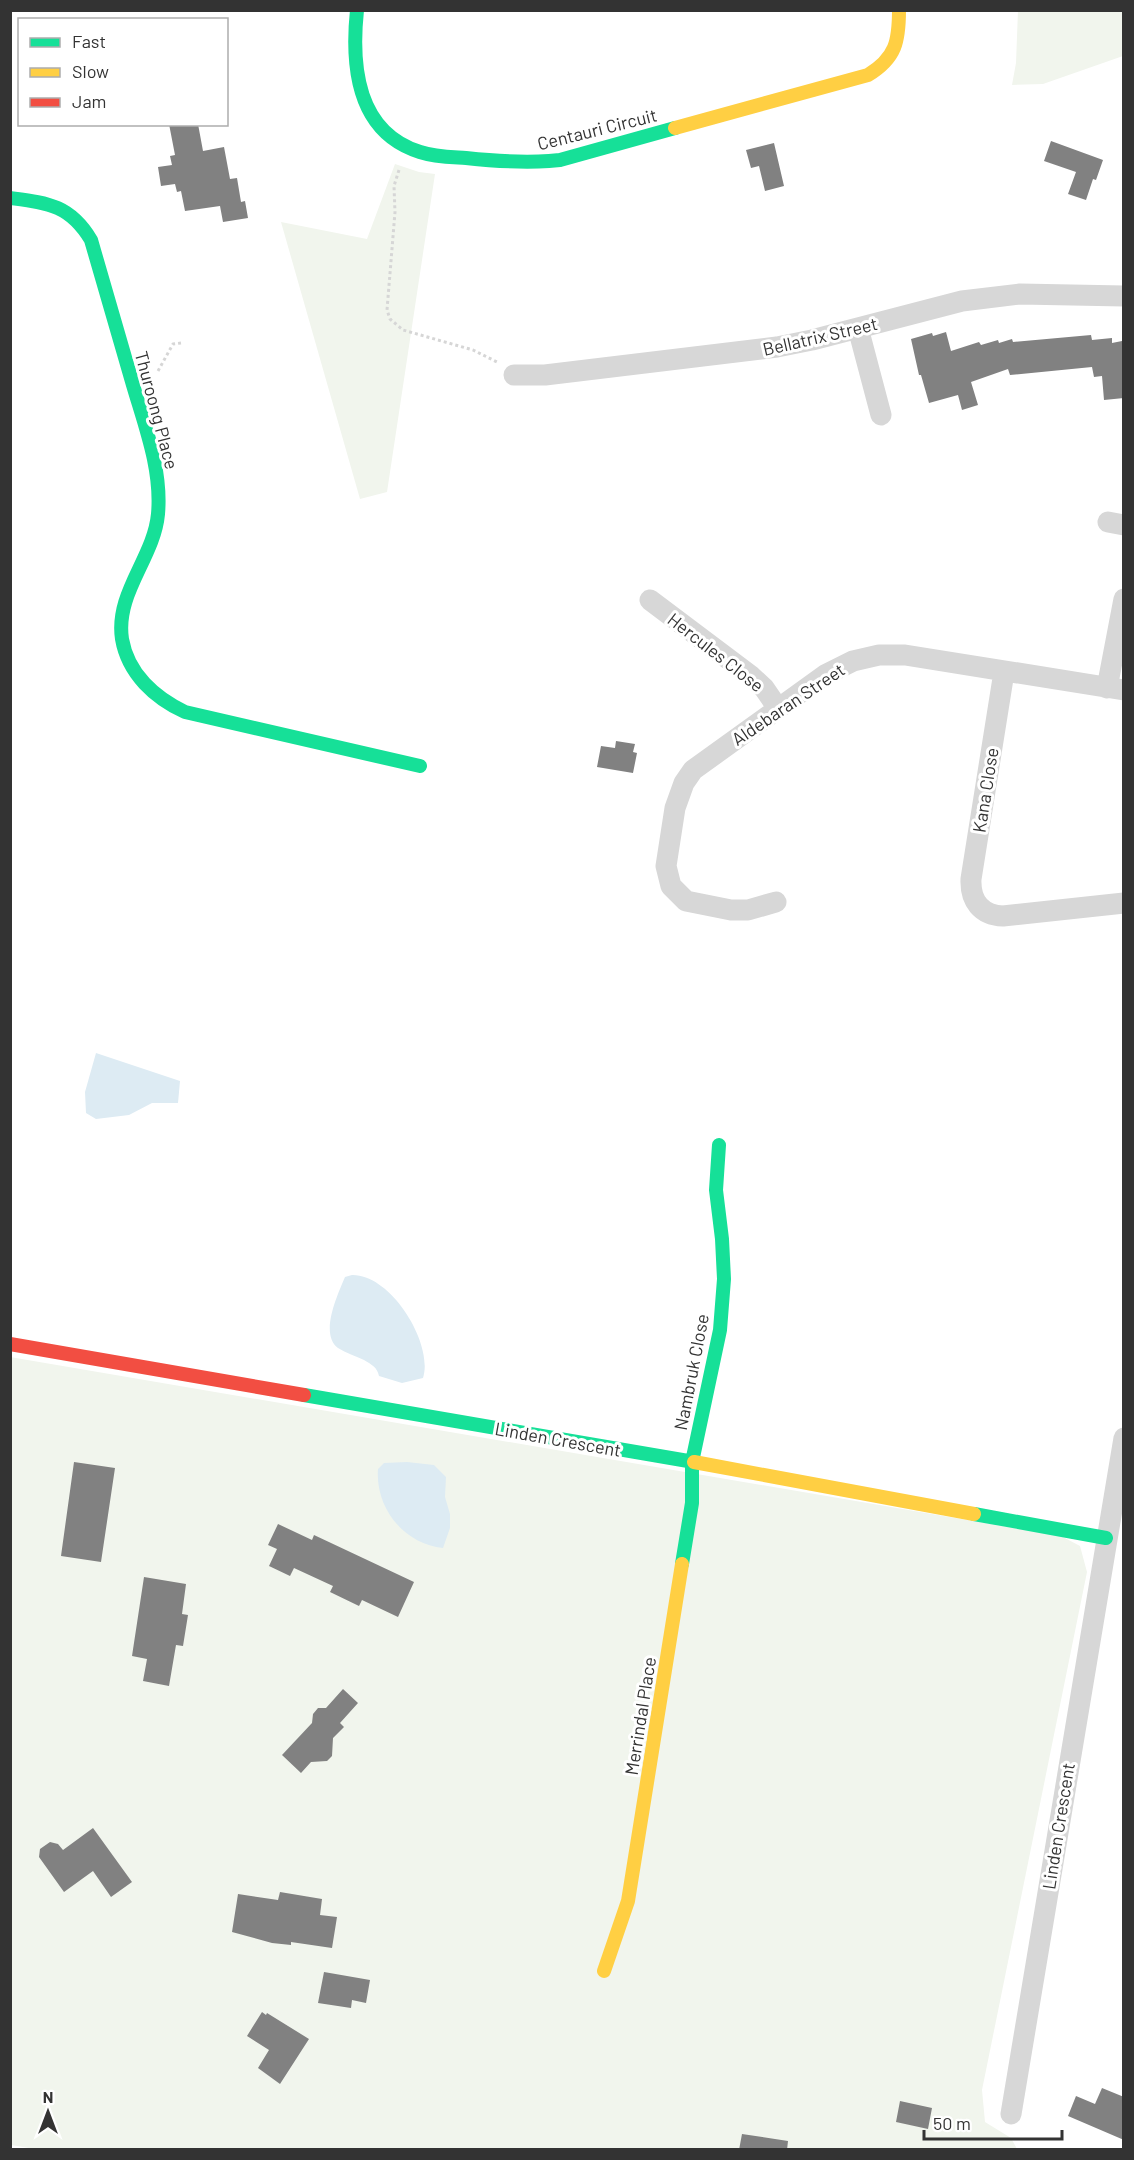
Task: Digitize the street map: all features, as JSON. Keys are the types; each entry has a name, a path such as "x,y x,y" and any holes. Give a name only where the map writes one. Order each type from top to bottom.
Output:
{"street":[{"name":"Centauri Circuit","path":"357,10 354,56 362,97 379,126 396,141 409,148 435,156 533,163 560,160 868,75 886,63 895,51 900,31 899,10"},
{"name":"Thuroong Place","path":"10,198 57,207 80,220 91,240 152,450 157,476 157,524 127,598 122,618 122,640 136,674 152,693 184,712 420,766"},
{"name":"Bellatrix Street","path":"514,375 545,375 746,352 812,340 943,305 983,297 1045,293 1124,296"},
{"path":"858,328 881,415"},
{"name":"Hercules Close","path":"650,600 751,675 764,688 777,707"},
{"path":"1115,689 1124,600"},
{"name":"Aldebaran Street","path":"776,902 748,910 731,910 692,903 681,897 671,886 666,866 677,799 688,776 777,707 839,668 853,661 879,655 904,655 1115,689"},
{"name":"Kana Close","path":"1004,672 971,879 971,912 1003,916 1124,903"},
{"name":"Nambruk Close","path":"692,1462 720,1330 724,1279 716,1190 718,1145"},
{"name":"Linden Crescent","path":"10,1344 692,1462 1106,1538"},
{"name":"Linden Crescent","path":"1011,2114 1124,1438"},
{"name":"Merrindal Place","path":"604,1971 628,1901 692,1503 692,1462"}],"path":[{"path":"409,148 394,186 395,212 387,310 390,319 403,330 472,350 495,360 514,375"},
{"path":"158,371 173,344 181,343"}],"shaded area":[{"path":"1018,10 1123,11 1123,56 1043,84 1012,85 1016,63"},
{"path":"395,164 419,172 435,174 387,492 360,499 281,222 367,239"},
{"path":"96,1053 180,1081 178,1103 152,1103 129,1115 96,1119 86,1113 85,1092"},
{"path":"352,1275 367,1278 381,1286 395,1298 406,1313 416,1330 422,1347 425,1364 423,1378 402,1383 379,1376 372,1365 338,1348 333,1342 330,1324 335,1303 345,1277"},
{"path":"10,1357 1061,1536 1080,1546 1087,1572 982,2090 985,2122 1011,2138 1017,2149 41,2150 11,2145"},
{"path":"407,1462 434,1465 446,1477 445,1497 450,1514 450,1528 443,1548 429,1545 405,1532 395,1522 381,1497 378,1469 384,1463"}],"building":[{"path":"169,126 198,126 203,151 224,147 230,179 237,178 241,202 245,201 248,218 223,222 220,206 185,211 181,191 177,192 175,184 161,186 158,167 172,165 170,156 175,155"},
{"path":"1051,141 1103,160 1086,200 1068,194 1076,172 1044,161"},
{"path":"774,143 784,186 765,191 759,166 751,168 746,150"},
{"path":"946,332 951,351 979,342 981,345 1012,339 1013,342 1091,335 1092,340 1112,338 1112,343 1122,341 1124,398 1104,400 1102,376 1094,377 1092,367 1010,375 1008,369 971,382 978,405 962,410 958,395 929,403 921,375 919,375 911,339"},
{"path":"616,741 635,744 633,752 637,753 633,773 597,767 601,746 615,748"},
{"path":"74,1462 115,1468 101,1562 61,1556"},
{"path":"278,1524 312,1540 314,1535 414,1582 398,1617 362,1600 359,1606 330,1592 333,1586 294,1568 290,1576 269,1566 277,1549 268,1545"},
{"path":"144,1577 186,1584 182,1614 188,1615 183,1646 176,1645 169,1686 143,1681 147,1659 132,1656"},
{"path":"343,1689 358,1703 340,1723 344,1727 333,1738 332,1756 327,1761 311,1762 301,1773 282,1755 312,1723 313,1714 318,1708 326,1708"},
{"path":"93,1828 132,1882 111,1897 93,1871 64,1892 39,1857 40,1849 50,1842 58,1844 63,1850"},
{"path":"280,1892 322,1899 320,1915 337,1917 332,1948 291,1942 291,1945 272,1943 232,1932 238,1894 278,1900"},
{"path":"324,1972 370,1980 366,2003 352,2000 351,2008 318,2003"},
{"path":"262,2012 309,2039 280,2084 258,2068 269,2050 247,2036"},
{"path":"1102,2088 1124,2097 1124,2140 1068,2116 1076,2096 1095,2104"},
{"path":"900,2101 932,2108 928,2129 896,2122"},
{"path":"742,2134 788,2141 787,2150 739,2150"}],"traffic: fast":[{"path":"357,10 355,53 363,95 371,113 383,129 399,142 420,152 497,161 560,160 675,128"},
{"path":"10,198 47,204 57,208 75,219 91,240 147,432 155,465 159,498 158,514 150,546 129,591 121,622 125,652 137,674 163,700 185,712 420,766"},
{"path":"682,1564 692,1503 692,1462 720,1330 724,1279 716,1190 719,1145"},
{"path":"304,1395 694,1462"},
{"path":"974,1514 1106,1538"}],"traffic: slow":[{"path":"675,128 868,75 885,62 894,48 897,40 899,10"},
{"path":"694,1462 974,1514"},
{"path":"604,1971 628,1901 682,1564"}],"traffic: jam":[{"path":"10,1344 304,1395"}]}
